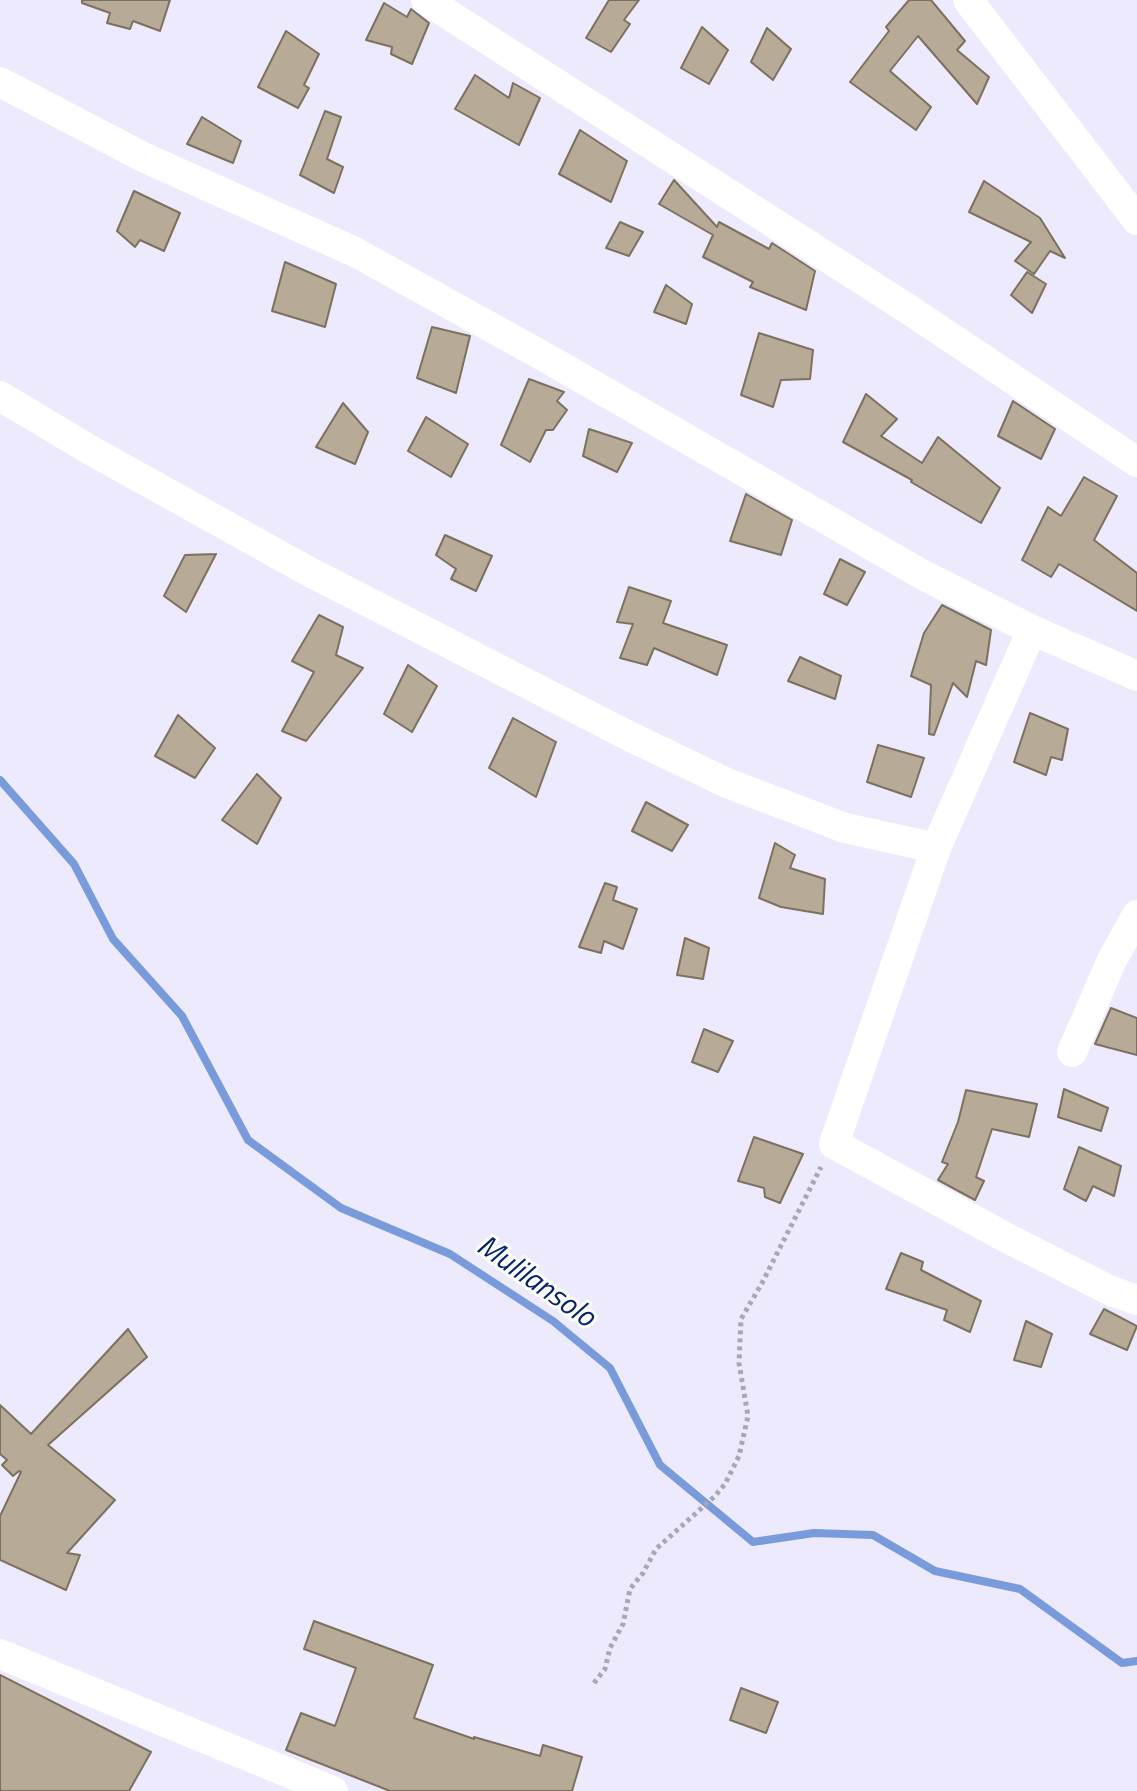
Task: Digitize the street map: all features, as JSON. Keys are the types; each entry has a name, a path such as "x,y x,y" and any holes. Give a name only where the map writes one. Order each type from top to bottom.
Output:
{"street":[{"path":"426,0 908,309 1137,462"},
{"path":"968,0 1137,220"},
{"path":"0,82 145,158 355,252 550,360 923,575 1032,630 1137,676"},
{"path":"0,396 306,570 713,777 845,828 936,848"},
{"path":"1032,630 936,848 834,1144 1005,1237 1111,1291 1137,1300"},
{"path":"1072,1052 1112,960 1137,915"},
{"path":"0,1654 333,1791"}],"path":[{"path":"594,1683 605,1669 610,1648 623,1624 630,1589 656,1549 725,1484 739,1456 748,1416 739,1363 741,1319 834,1144"}],"building":[{"path":"82,0 170,0 160,31 133,21 130,29 107,23 110,13 82,3"},
{"path":"609,0 639,0 624,20 630,24 611,52 586,38"},
{"path":"909,0 931,0 965,41 957,50 989,77 977,104 918,36 890,71 931,107 916,130 850,82 889,31 886,27"},
{"path":"384,3 407,17 411,9 429,23 412,64 391,54 392,47 366,40"},
{"path":"702,27 728,50 709,84 681,68"},
{"path":"767,28 791,49 773,80 751,62"},
{"path":"286,31 319,54 304,85 309,88 298,108 258,87"},
{"path":"475,75 509,98 513,83 540,98 519,145 455,109"},
{"path":"325,111 341,117 327,159 343,167 334,193 300,175"},
{"path":"202,117 241,141 233,163 187,144"},
{"path":"580,130 627,161 611,202 559,174"},
{"path":"674,180 717,227 719,222 769,249 772,243 815,271 806,310 750,287 753,282 703,257 713,235 659,204"},
{"path":"984,181 1040,218 1065,258 1050,251 1034,274 1015,261 1031,242 969,212"},
{"path":"134,191 180,213 164,251 140,240 135,247 117,231"},
{"path":"620,222 643,232 629,256 606,248"},
{"path":"285,262 336,284 325,327 272,311"},
{"path":"1027,272 1046,284 1032,313 1011,295"},
{"path":"666,285 692,304 686,324 654,312"},
{"path":"432,327 470,336 456,393 417,378"},
{"path":"759,333 813,350 810,379 781,380 773,407 741,395"},
{"path":"529,379 564,392 557,401 567,410 553,430 546,430 530,462 501,445"},
{"path":"866,394 897,419 881,436 922,463 938,437 1000,488 981,523 843,442"},
{"path":"1013,401 1055,429 1041,459 998,436"},
{"path":"343,403 368,432 355,464 316,447"},
{"path":"426,417 468,444 451,477 408,451"},
{"path":"589,429 632,443 617,472 583,456"},
{"path":"1084,477 1117,496 1094,540 1137,573 1137,611 1059,564 1051,577 1022,560 1048,507 1061,516"},
{"path":"746,494 792,520 781,555 730,541"},
{"path":"445,535 492,556 476,591 451,579 456,569 436,555"},
{"path":"216,554 186,612 164,596 185,555"},
{"path":"840,559 865,572 847,605 824,594"},
{"path":"629,587 671,601 663,623 727,645 717,675 654,648 647,665 620,658 633,624 617,622"},
{"path":"942,605 991,630 986,665 976,661 967,697 953,683 934,735 929,734 931,685 911,676 924,633"},
{"path":"319,615 343,627 336,655 363,668 306,741 282,731 314,672 292,661"},
{"path":"800,657 841,676 835,699 788,681"},
{"path":"408,665 437,686 412,732 384,714"},
{"path":"1030,713 1068,729 1062,760 1051,757 1046,775 1014,762"},
{"path":"178,715 215,748 195,778 155,756"},
{"path":"513,718 556,742 536,797 489,768"},
{"path":"878,745 924,758 911,797 867,782"},
{"path":"257,774 281,798 257,844 222,820"},
{"path":"646,802 688,825 672,851 632,831"},
{"path":"775,843 795,855 790,868 825,879 823,914 781,907 759,898"},
{"path":"605,883 617,887 613,900 637,909 623,949 604,941 601,953 579,947"},
{"path":"685,938 709,948 703,979 677,975"},
{"path":"1111,1008 1137,1018 1137,1055 1095,1044"},
{"path":"704,1029 733,1041 718,1072 692,1062"},
{"path":"1064,1089 1108,1108 1101,1131 1058,1117"},
{"path":"966,1090 1037,1104 1029,1137 992,1129 976,1177 984,1181 975,1200 938,1180 948,1164 942,1162 958,1122"},
{"path":"754,1137 803,1154 780,1203 765,1197 764,1188 738,1181"},
{"path":"1079,1147 1121,1166 1114,1196 1093,1186 1086,1201 1064,1189"},
{"path":"901,1253 923,1262 921,1270 981,1301 970,1332 944,1320 947,1310 886,1289"},
{"path":"1104,1309 1137,1326 1127,1350 1090,1334"},
{"path":"1026,1321 1052,1334 1041,1367 1014,1360"},
{"path":"128,1329 147,1357 48,1445 115,1500 67,1553 80,1555 66,1590 0,1560 0,1516 21,1472 13,1476 2,1465 7,1460 0,1454 0,1405 31,1434"},
{"path":"314,1621 433,1665 414,1718 474,1739 540,1756 543,1745 582,1757 572,1791 390,1791 286,1750 301,1713 335,1726 356,1668 304,1649"},
{"path":"0,1675 151,1752 129,1791 0,1791"},
{"path":"741,1688 778,1702 766,1733 730,1720"}],"waterway":[{"name":"Mulilansolo","path":"0,780 74,864 113,939 182,1016 248,1140 341,1208 450,1254 553,1321 610,1368 660,1465 753,1542 814,1533 873,1535 935,1571 1020,1589 1122,1663 1137,1661"}]}
